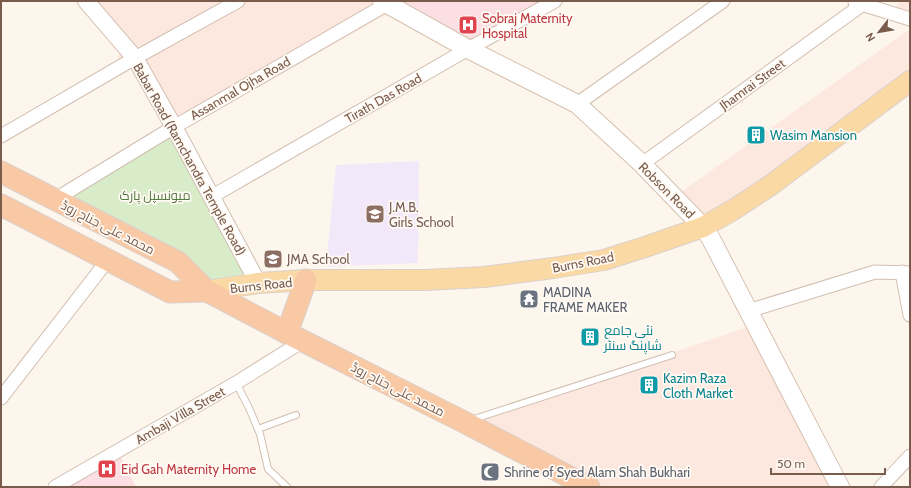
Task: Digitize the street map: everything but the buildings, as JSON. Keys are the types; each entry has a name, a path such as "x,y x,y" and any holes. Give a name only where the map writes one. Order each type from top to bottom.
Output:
{"highway":[{"name":"محمد علی جناح روڈ","path":"1,172 178,262 207,291 588,487"},
{"name":"محمد علی جناح روڈ","path":"1,205 170,292 207,291"},
{"path":"295,337 306,280"}],"main road":[{"name":"Robson Road","path":"384,2 468,49 577,104 642,164 703,227 710,237 840,487"},
{"name":"Burns Road","path":"207,291 258,283 306,280 425,280 484,276 604,260 703,227 733,210 771,185 910,81"}],"street":[{"name":"Babar Road (Ramchandra Temple Road)","path":"86,1 135,58 258,283"},
{"path":"1,136 135,58 238,1"},
{"name":"Tirath Das Road","path":"211,197 468,49 555,1"},
{"path":"577,104 724,1"},
{"name":"Assanmal Ojha Road","path":"54,200 384,2"},
{"path":"858,2 910,19"},
{"name":"Jhamrai Street","path":"642,164 858,2"},
{"path":"1,398 107,260"},
{"path":"748,311 875,272 906,272 910,315"},
{"name":"Ambaji Villa Street","path":"55,487 236,384 295,337"},
{"path":"881,487 910,456"}],"lane":[{"path":"464,422 672,355"},
{"path":"236,384 249,408 260,434 268,469 287,487"},
{"path":"258,429 296,415"}],"shaded area":[{"path":"75,1 382,1 396,9 184,129 162,122 133,71 118,58 119,52"},
{"name":"Sobraj Maternity Hospital","path":"382,1 555,1 468,49"},
{"path":"900,1 910,1 910,19 891,13"},
{"path":"910,29 910,81 703,227 674,197"},
{"name":"J.M.B. Girls School","path":"419,161 418,263 326,267 336,165"},
{"path":"757,324 842,487 592,487 465,423"},
{"name":"Eid Gah Maternity Home","path":"118,451 136,487 55,487"}],"green space":[{"name":"میونسپل پارک","path":"174,127 258,283 207,291 54,200"}],"place":[{"name":"Sobraj Maternity Hospital","path":"468,25"},
{"name":"Wasim Mansion","path":"756,135"},
{"name":"J.M.B. Girls School","path":"375,214"},
{"name":"JMA School","path":"273,259"},
{"name":"MADINA FRAME MAKER","path":"529,299"},
{"name":"نئی جامع شاپنگ سنٹر","path":"590,337"},
{"name":"Kazim Raza Cloth Market","path":"649,385"},
{"name":"Eid Gah Maternity Home","path":"107,469"},
{"name":"Shrine of Syed Alam Shah Bukhari","path":"490,472"}]}
